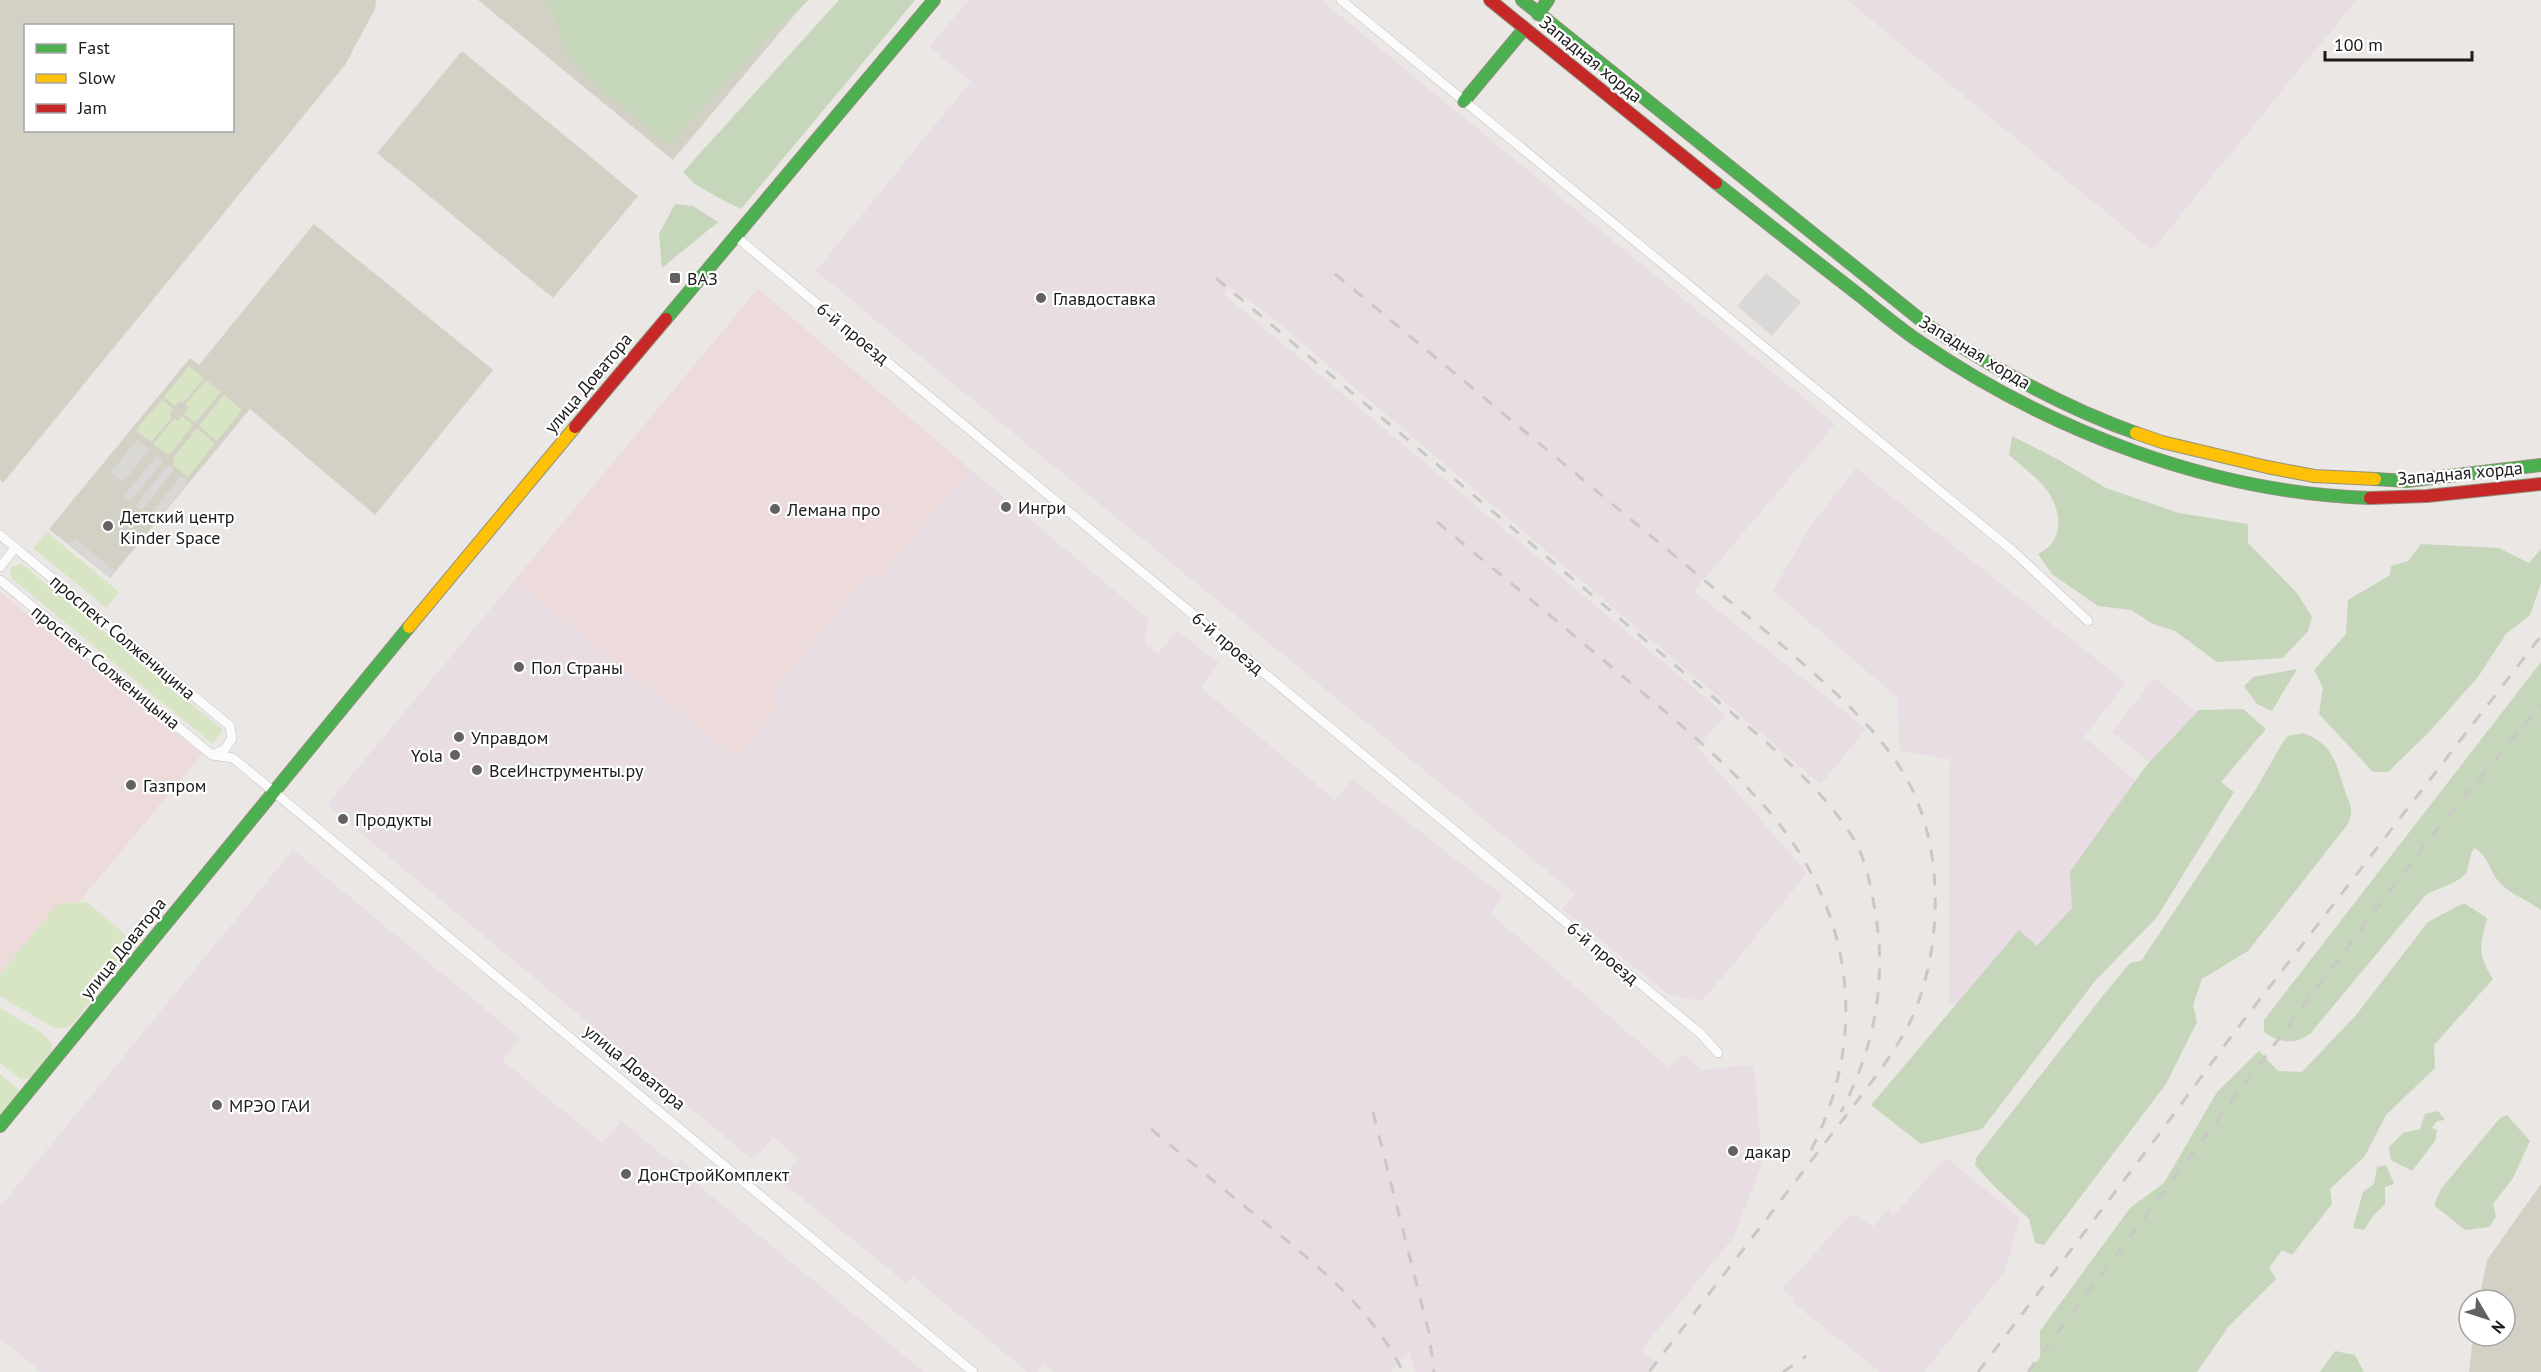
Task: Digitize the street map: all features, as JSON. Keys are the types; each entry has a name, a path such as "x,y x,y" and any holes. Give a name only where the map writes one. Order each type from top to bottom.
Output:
{"main road":[{"name":"улица Доватора","path":"0,1126 478,541 934,0"},
{"name":"Западная хорда","path":"1490,0 1917,340 1968,373 2015,399 2103,441 2158,459 2264,485 2315,494 2409,499 2541,483"},
{"name":"Западная хорда","path":"1522,0 1927,325 1976,357 2022,382 2110,424 2162,442 2314,476 2407,481 2541,465"},
{"path":"1538,14 1548,0"},
{"path":"1464,100 1524,29"}],"street":[{"path":"1341,0 2005,545 2088,621"},
{"name":"6-й проезд","path":"735,236 1692,1026 1718,1053"},
{"path":"0,535 15,548 0,567"},
{"name":"проспект Солженицина","path":"15,548 231,726 232,739"},
{"name":"проспект Солженицына","path":"0,580 212,755"},
{"path":"232,739 233,758 273,792"},
{"path":"212,755 224,750 232,739"},
{"path":"212,755 233,758"},
{"name":"улица Доватора","path":"273,792 742,1178 973,1372"}],"shaded area":[{"path":"0,0 376,0 375,9 345,65 3,483 0,480"},
{"path":"478,0 807,0 673,160"},
{"path":"969,0 1321,0 1835,424 1694,591 1866,729 1821,784 1269,315 1229,287 1223,294 1726,715 1697,747 1807,873 1701,1001 1668,994 1562,909 1575,894 816,271 971,81 929,47"},
{"path":"1847,0 2356,0 2152,250"},
{"path":"462,51 638,196 553,298 377,153"},
{"path":"314,224 493,370 375,515 250,409 110,578 49,529 190,358 199,365"},
{"path":"1766,273 1801,302 1772,336 1737,306"},
{"path":"758,289 970,469 878,580 869,574 770,696 781,703 737,759 514,581"},
{"path":"137,440 149,450 123,482 111,472"},
{"path":"157,456 163,461 130,502 123,496"},
{"path":"168,465 174,470 141,511 135,506"},
{"path":"1856,468 2126,683 2084,737 2177,817 1978,1023 1949,1002 1950,759 1900,751 1897,697 1773,591 1810,527"},
{"path":"970,469 1148,619 1145,644 1158,654 1177,631 1219,663 1201,688 1335,800 1352,779 1502,895 1491,914 1669,1068 1683,1054 1702,1070 1754,1065 1762,1164 1733,1238 1641,1350 1657,1363 1650,1372 1415,1372 1410,1350 1391,1372 1053,1372 1044,1364 1038,1372 1028,1372 912,1276 907,1284 781,1181 799,1159 773,1137 753,1160 327,805 514,581 737,758 780,704 770,697 869,574 879,580"},
{"path":"181,476 188,482 155,522 148,517"},
{"path":"75,538 114,571 109,577 70,544"},
{"path":"0,592 202,754 0,997"},
{"path":"2154,678 2206,719 2163,773 2112,732"},
{"path":"293,850 520,1038 502,1060 602,1143 621,1121 676,1166 681,1160 692,1169 687,1176 924,1372 41,1372 0,1338 0,1207"},
{"path":"1946,1158 2020,1218 2005,1270 1924,1372 1880,1372 1793,1303 1795,1300 1782,1289 1849,1216 1857,1215 1873,1227 1888,1210 1893,1216"},
{"path":"2541,1184 2541,1372 2469,1372 2472,1348 2517,1348 2517,1288 2481,1288 2487,1260"}],"green space":[{"path":"541,0 809,0 768,37 669,145 601,89 577,65 563,45 553,13"},
{"path":"839,0 915,0 741,209 695,184 683,172"},
{"path":"675,204 693,206 718,222 662,268 659,234"},
{"path":"189,366 204,378 183,403 180,401 175,406 164,397"},
{"path":"206,380 221,392 195,423 184,414 189,408 185,405"},
{"path":"224,395 242,410 217,441 199,426"},
{"path":"162,399 173,409 169,414 172,417 151,442 136,430"},
{"path":"182,416 193,425 169,455 153,444 174,419 178,421"},
{"path":"197,428 215,443 188,477 172,464 175,460 173,458"},
{"path":"2012,436 2106,488 2179,513 2248,524 2248,543 2297,593 2312,617 2308,631 2283,658 2217,662 2175,631 2153,624 2131,610 2098,606 2052,574 2038,554 2048,548 2054,540 2057,531 2057,511 2041,483 2009,455"},
{"path":"47,532 119,592 106,608 33,548"},
{"path":"2421,544 2499,548 2529,563 2541,549 2541,583 2530,615 2506,634 2478,677 2430,731 2388,772 2373,772 2319,714 2323,688 2314,670 2346,634 2348,600 2390,575 2391,566 2408,561"},
{"path":"22,564 223,730 213,744 11,578 10,569"},
{"path":"2541,662 2541,910 2504,887 2483,855 2474,848 2464,875 2455,882 2425,896 2310,1034 2298,1040 2287,1041 2264,1032 2264,1020"},
{"path":"2297,669 2272,711 2257,704 2244,686 2253,677"},
{"path":"2243,709 2266,729 2221,782 2234,792 2157,917 2095,981 1982,1129 1921,1144 1871,1105 2019,930 2037,946 2072,908 2070,872 2146,766 2199,710"},
{"path":"2303,733 2321,742 2335,762 2351,806 2348,824 2248,951 2202,979 2193,1005 2197,1022 2166,1084 2044,1245 2035,1243 2029,1219 1975,1165 1976,1158 2130,963 2141,961 2256,789 2283,742 2288,736"},
{"path":"87,902 136,944 71,1026 56,1029 0,996 0,974 58,903"},
{"path":"2464,903 2487,918 2481,950 2484,963 2493,979 2434,1045 2435,1068 2386,1115 2365,1156 2330,1189 2332,1204 2292,1255 2282,1250 2269,1268 2276,1279 2229,1326 2197,1372 2028,1372 2040,1358 2040,1331 2130,1208 2164,1183 2217,1092 2259,1051 2278,1071 2302,1072 2356,1015 2428,922"},
{"path":"0,1008 41,1032 52,1044 52,1052 30,1078 20,1079 0,1063"},
{"path":"0,1074 20,1091 0,1115"},
{"path":"2438,1111 2445,1120 2437,1121 2432,1128 2437,1130 2435,1141 2412,1171 2391,1160 2389,1147 2403,1133 2420,1129 2425,1114"},
{"path":"2507,1115 2530,1141 2513,1178 2493,1204 2496,1217 2489,1227 2465,1230 2434,1205 2441,1189 2500,1118"},
{"path":"2386,1165 2394,1184 2385,1187 2385,1204 2364,1230 2353,1228 2363,1192 2374,1184 2377,1167"},
{"path":"2335,1351 2355,1355 2364,1372 2320,1372"}],"railway":[{"path":"1335,274 1825,683 1872,731 1899,766 1914,794 1925,825 1932,859 1935,894 1934,928 1921,995 1909,1024 1893,1052 1861,1096 1649,1372"},
{"path":"1216,278 1765,741 1837,814 1856,843 1866,868 1877,923 1879,951 1879,979 1871,1033 1863,1060 1841,1112"},
{"path":"1437,522 1697,739 1772,815 1800,854 1821,894 1836,936 1844,979 1846,1023 1840,1067 1828,1111 1809,1154"},
{"path":"1978,1372 2230,1038 2541,636"},
{"path":"2028,1372 2432,835 2541,705"},
{"path":"1373,1112 1429,1333 1434,1372"},
{"path":"1151,1129 1324,1272 1360,1308 1376,1328 1403,1372"},
{"path":"1783,1372 1806,1356"}],"traffic: fast":[{"path":"666,319 934,0"},
{"path":"1522,0 1927,325 1977,356 2055,399 2136,433"},
{"path":"1538,14 1548,0"},
{"path":"1464,101 1524,29"},
{"path":"1716,183 1912,337 1970,374 2023,403 2134,452 2192,470 2251,484 2311,494 2370,498"},
{"path":"2375,479 2407,481 2541,465"},
{"path":"0,1126 409,627"}],"traffic: slow":[{"path":"409,627 575,427"},
{"path":"2136,433 2162,442 2267,467 2314,476 2375,479"}],"traffic: jam":[{"path":"1490,0 1716,183"},
{"path":"575,427 666,319"},
{"path":"2370,498 2427,496 2541,484"}],"place":[{"name":"ВАЗ","path":"675,278"},
{"name":"Главдоставка","path":"1041,298"},
{"name":"Ингри","path":"1006,507"},
{"name":"Лемана про","path":"775,509"},
{"name":"Детский центр Kinder Space","path":"108,526"},
{"name":"Пол Страны","path":"519,667"},
{"name":"Управдом","path":"459,737"},
{"name":"Yola","path":"455,755"},
{"name":"ВсеИнструменты.ру","path":"477,770"},
{"name":"Газпром","path":"131,785"},
{"name":"Продукты","path":"343,819"},
{"name":"МРЭО ГАИ","path":"217,1105"},
{"name":"дакар","path":"1733,1151"},
{"name":"ДонСтройКомплект","path":"626,1174"}]}
